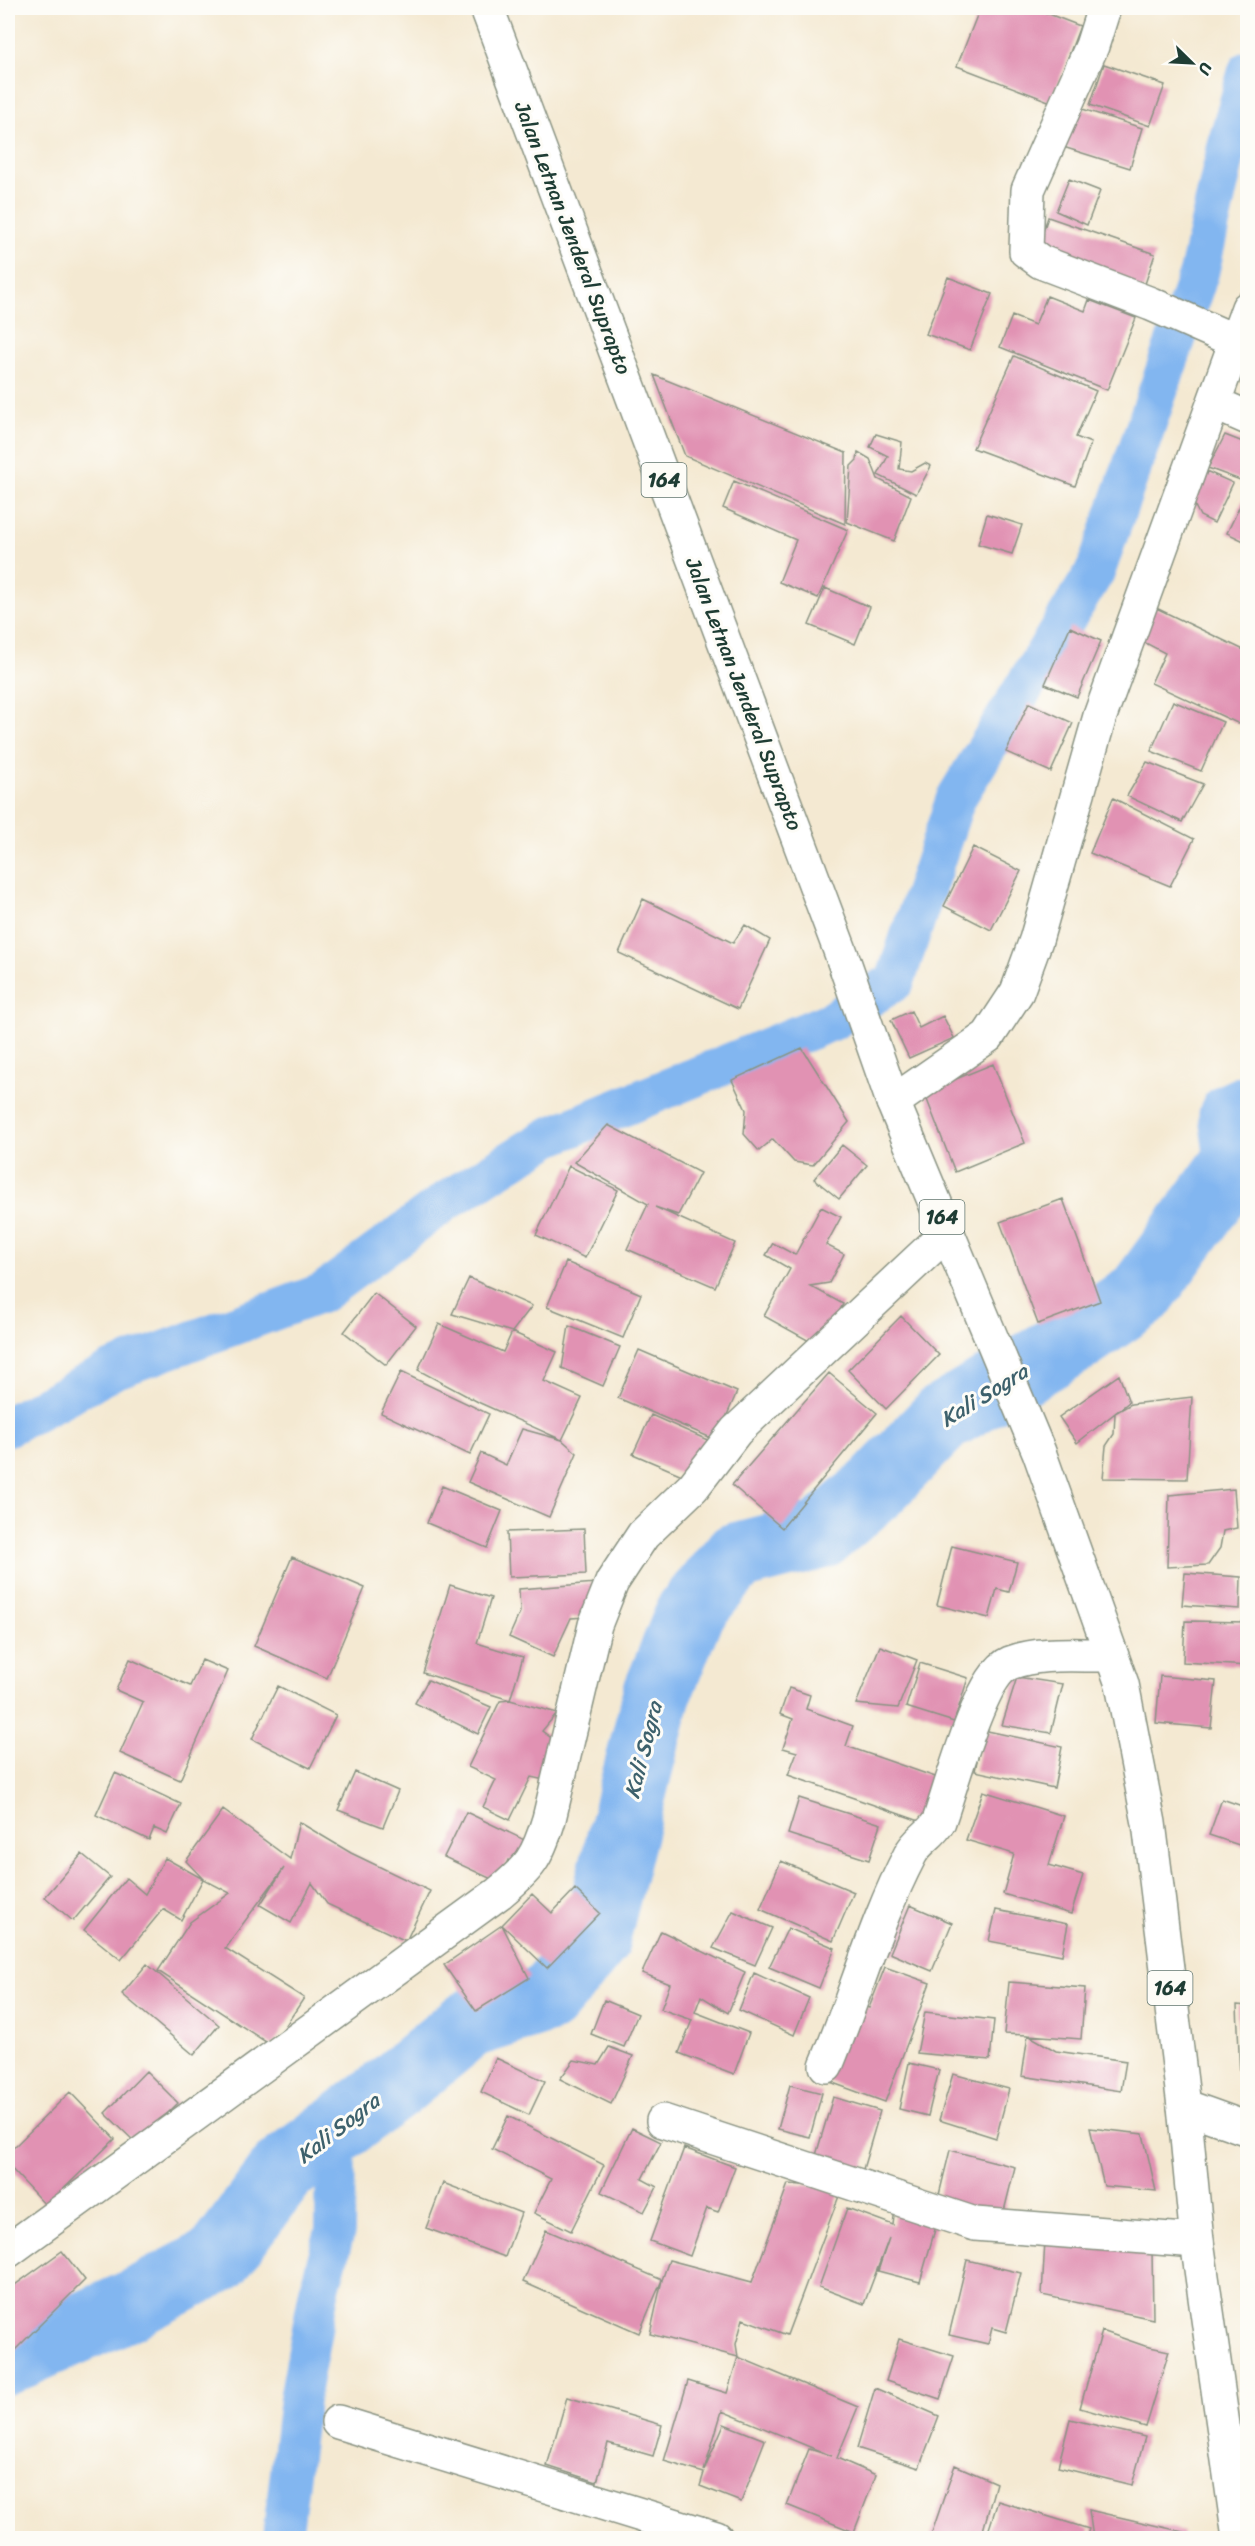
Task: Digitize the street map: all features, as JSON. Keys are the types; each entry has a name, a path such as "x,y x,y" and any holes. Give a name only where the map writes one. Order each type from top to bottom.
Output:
{"street":[{"name":"Jalan Letnan Jenderal Suprapto","path":"487,8 841,953 893,1102 1039,1452 1111,1655"},
{"path":"1104,8 1092,46 1029,190 1026,251 1041,262 1151,304 1222,335"},
{"path":"893,1102 988,1036 1017,992 1036,940 1100,716 1214,403 1222,335 1248,308"},
{"path":"1214,403 1248,418"},
{"path":"8,2251 526,1871 540,1850 549,1819 595,1625 612,1582 643,1535 693,1487 736,1431 948,1232"},
{"path":"826,2066 891,1894 913,1848 923,1837 931,1833 939,1821 980,1702 995,1674 1009,1663 1041,1656 1111,1655"},
{"name":"164","path":"1111,1655 1122,1684 1149,1823 1184,2106 1197,2241 1239,2538"},
{"path":"1184,2106 1248,2129"},
{"path":"663,2121 975,2223 1197,2241"},
{"path":"338,2422 716,2538"}],"building":[{"path":"980,8 1033,8 1080,26 1051,102 957,66"},
{"path":"1104,64 1165,85 1150,126 1090,105"},
{"path":"1073,106 1142,128 1130,168 1060,146"},
{"path":"1069,179 1100,191 1087,225 1056,211"},
{"path":"1048,217 1155,254 1143,290 1036,253"},
{"path":"948,277 992,294 970,350 926,334"},
{"path":"1047,296 1085,311 1089,300 1136,318 1107,390 1000,347 1012,316 1035,325"},
{"path":"1014,356 1096,391 1076,437 1091,443 1075,486 973,448"},
{"path":"654,375 846,453 845,524 685,456"},
{"path":"876,434 902,442 899,469 911,471 925,463 931,466 916,494 878,475 888,456 870,447"},
{"path":"1225,435 1248,444 1248,483 1208,468"},
{"path":"858,452 870,459 878,479 911,496 894,541 847,522 851,466 857,460"},
{"path":"1206,471 1233,483 1214,523 1200,516 1192,500"},
{"path":"734,481 848,530 818,598 779,582 796,540 723,508"},
{"path":"1248,489 1248,543 1227,533"},
{"path":"987,514 1022,525 1012,554 978,544"},
{"path":"825,588 870,607 855,644 809,625"},
{"path":"1152,606 1248,652 1248,728 1151,683 1165,653 1136,638"},
{"path":"1070,627 1101,641 1077,697 1045,684"},
{"path":"1173,701 1223,722 1201,771 1151,751"},
{"path":"1029,703 1073,723 1051,772 1006,752"},
{"path":"1147,762 1203,784 1182,822 1127,796"},
{"path":"1113,798 1194,839 1170,886 1090,853"},
{"path":"973,847 1021,871 991,930 944,906"},
{"path":"643,899 733,943 745,925 770,940 738,1009 619,953"},
{"path":"911,1011 919,1028 943,1016 954,1038 909,1058 891,1020"},
{"path":"802,1048 849,1122 813,1165 794,1162 773,1139 759,1151 744,1134 746,1110 732,1080"},
{"path":"993,1064 1025,1143 955,1172 924,1092"},
{"path":"608,1125 700,1173 678,1215 655,1207 735,1243 715,1287 627,1249 648,1204 574,1162"},
{"path":"842,1145 867,1165 839,1199 814,1179"},
{"path":"569,1166 618,1190 585,1258 536,1235"},
{"path":"1063,1199 1100,1301 1038,1324 1000,1222"},
{"path":"821,1207 841,1217 826,1245 844,1254 829,1283 810,1286 843,1304 820,1347 764,1316 790,1269 766,1255 773,1243 795,1255"},
{"path":"566,1262 641,1294 623,1338 547,1307"},
{"path":"469,1278 532,1306 512,1332 452,1314"},
{"path":"374,1293 416,1326 386,1365 344,1332"},
{"path":"901,1316 939,1355 886,1409 848,1370"},
{"path":"439,1324 503,1352 512,1332 557,1352 544,1381 582,1398 562,1440 480,1403 418,1370"},
{"path":"569,1326 620,1347 603,1386 562,1368"},
{"path":"639,1350 737,1392 716,1440 618,1398"},
{"path":"401,1372 489,1414 470,1455 381,1413"},
{"path":"829,1373 877,1413 782,1528 732,1485"},
{"path":"1119,1375 1129,1402 1077,1443 1059,1417"},
{"path":"1192,1397 1187,1479 1103,1478 1106,1446 1114,1434 1115,1413 1131,1404"},
{"path":"651,1415 712,1442 696,1481 633,1454"},
{"path":"522,1429 562,1440 577,1453 549,1517 468,1482 481,1453 506,1465"},
{"path":"442,1486 502,1511 487,1548 427,1523"},
{"path":"1234,1489 1237,1528 1223,1531 1220,1548 1208,1565 1167,1567 1169,1495"},
{"path":"584,1529 586,1574 509,1577 507,1532"},
{"path":"952,1546 1017,1562 1009,1592 997,1589 989,1618 937,1605"},
{"path":"292,1557 365,1588 327,1678 254,1646"},
{"path":"1185,1573 1241,1577 1240,1609 1182,1605"},
{"path":"596,1583 599,1616 571,1618 553,1657 509,1637 520,1612 519,1589"},
{"path":"450,1585 491,1598 477,1643 523,1657 510,1700 423,1673"},
{"path":"1185,1621 1248,1622 1248,1666 1183,1662"},
{"path":"880,1646 917,1660 898,1708 856,1704"},
{"path":"130,1659 190,1686 202,1660 228,1671 180,1780 120,1753 143,1702 116,1690"},
{"path":"920,1663 968,1678 954,1722 906,1707"},
{"path":"1160,1676 1216,1681 1211,1728 1156,1723"},
{"path":"1017,1677 1063,1684 1051,1733 1002,1725"},
{"path":"428,1680 491,1707 478,1734 415,1703"},
{"path":"278,1686 336,1715 310,1768 252,1739"},
{"path":"789,1688 810,1695 806,1709 853,1726 846,1746 944,1780 928,1824 788,1775 797,1752 783,1748 793,1719 780,1714"},
{"path":"510,1700 557,1713 542,1731 561,1745 554,1782 531,1777 510,1820 483,1807 496,1780 468,1767 500,1701"},
{"path":"983,1730 1062,1747 1054,1788 975,1771"},
{"path":"355,1772 398,1791 383,1827 338,1810"},
{"path":"115,1773 181,1804 167,1834 154,1828 149,1840 96,1815"},
{"path":"983,1791 1064,1816 1049,1865 1083,1875 1071,1914 1003,1894 1014,1854 966,1840"},
{"path":"799,1798 881,1824 869,1860 788,1834"},
{"path":"1222,1799 1248,1808 1248,1848 1209,1835"},
{"path":"223,1810 290,1859 299,1822 351,1853 430,1891 406,1941 327,1904 312,1883 291,1923 260,1905 284,1868 225,1948 304,1998 272,2046 158,1971 190,1922 230,1893 203,1879 186,1861"},
{"path":"466,1812 535,1845 524,1868 508,1860 498,1882 444,1857"},
{"path":"82,1854 110,1877 73,1921 45,1897"},
{"path":"165,1858 203,1879 181,1920 163,1909 121,1960 84,1930 126,1878 145,1894"},
{"path":"781,1861 854,1892 833,1941 760,1909"},
{"path":"575,1889 600,1913 547,1968 502,1925 532,1894 552,1913"},
{"path":"910,1905 952,1923 932,1971 890,1953"},
{"path":"996,1910 1068,1924 1062,1955 989,1941"},
{"path":"733,1911 772,1928 755,1965 713,1948"},
{"path":"502,1925 529,1978 476,2011 444,1965"},
{"path":"788,1928 835,1948 819,1988 769,1967"},
{"path":"661,1931 745,1972 728,2013 701,1996 695,2012 749,2033 734,2074 679,2053 692,2020 661,2009 670,1984 642,1973"},
{"path":"147,1964 219,2025 194,2055 122,1994"},
{"path":"885,1967 930,1983 885,2102 822,2079 851,2001 869,2008"},
{"path":"754,1973 809,1998 794,2035 739,2010"},
{"path":"1009,1982 1085,1988 1081,2039 1004,2034"},
{"path":"604,2000 638,2014 624,2047 591,2034"},
{"path":"1237,2005 1248,2006 1248,2100 1241,2099"},
{"path":"925,2012 994,2020 990,2060 917,2053"},
{"path":"1028,2035 1056,2051 1126,2061 1121,2091 1022,2076"},
{"path":"609,2047 633,2056 611,2104 560,2079 574,2060 598,2065"},
{"path":"496,2058 545,2081 529,2115 481,2092"},
{"path":"909,2063 939,2070 928,2116 899,2109"},
{"path":"146,2071 178,2103 137,2144 105,2113"},
{"path":"953,2074 1009,2089 996,2138 939,2120"},
{"path":"790,2085 822,2093 810,2137 778,2129"},
{"path":"70,2092 115,2139 46,2206 8,2165 8,2153"},
{"path":"833,2097 880,2111 861,2176 814,2162"},
{"path":"508,2116 604,2165 571,2231 534,2213 551,2179 492,2149"},
{"path":"632,2128 661,2142 642,2179 657,2187 644,2212 601,2192"},
{"path":"1090,2128 1143,2134 1156,2191 1104,2186"},
{"path":"684,2148 735,2167 718,2212 707,2208 690,2256 650,2241"},
{"path":"950,2150 1015,2167 1002,2219 937,2203"},
{"path":"443,2183 521,2213 505,2257 426,2228"},
{"path":"788,2184 842,2188 787,2335 743,2319 736,2344 738,2357 650,2334 662,2280 669,2260 752,2282"},
{"path":"847,2208 893,2225 895,2208 938,2219 920,2282 878,2271 889,2238 864,2304 819,2287"},
{"path":"546,2230 662,2280 639,2333 523,2282"},
{"path":"1045,2240 1152,2249 1153,2319 1042,2295"},
{"path":"62,2251 85,2280 8,2357 8,2290"},
{"path":"967,2260 1021,2273 1006,2332 992,2328 988,2344 949,2335"},
{"path":"1102,2331 1145,2346 1169,2351 1146,2427 1080,2408"},
{"path":"899,2339 954,2356 940,2399 886,2381"},
{"path":"738,2357 858,2407 837,2458 876,2475 854,2532 787,2505 809,2449 832,2456 722,2411 704,2471 724,2424 765,2440 741,2502 700,2486 704,2473 664,2461 688,2381 727,2393"},
{"path":"875,2388 939,2416 919,2468 857,2448"},
{"path":"567,2397 662,2425 653,2456 608,2443 597,2482 547,2466"},
{"path":"1070,2419 1145,2437 1132,2485 1058,2467"},
{"path":"955,2465 996,2483 981,2538 930,2538"},
{"path":"998,2501 1089,2529 1086,2538 986,2538"},
{"path":"1089,2510 1184,2532 1182,2538 1093,2538"}],"waterway":[{"path":"8,1426 113,1370 322,1293 446,1201 549,1137 832,1021 895,981 956,798 1096,570 1199,273 1229,138 1248,71"},
{"name":"Kali Sogra","path":"8,2360 129,2306 218,2259 284,2170 395,2086 469,2024 547,1999 595,1941 657,1694 690,1612 736,1557 821,1535 876,1488 943,1418 1074,1340 1141,1294 1239,1159 1233,1116 1248,1109"},
{"path":"282,2538 299,2399 319,2291 335,2231 336,2131"}]}
